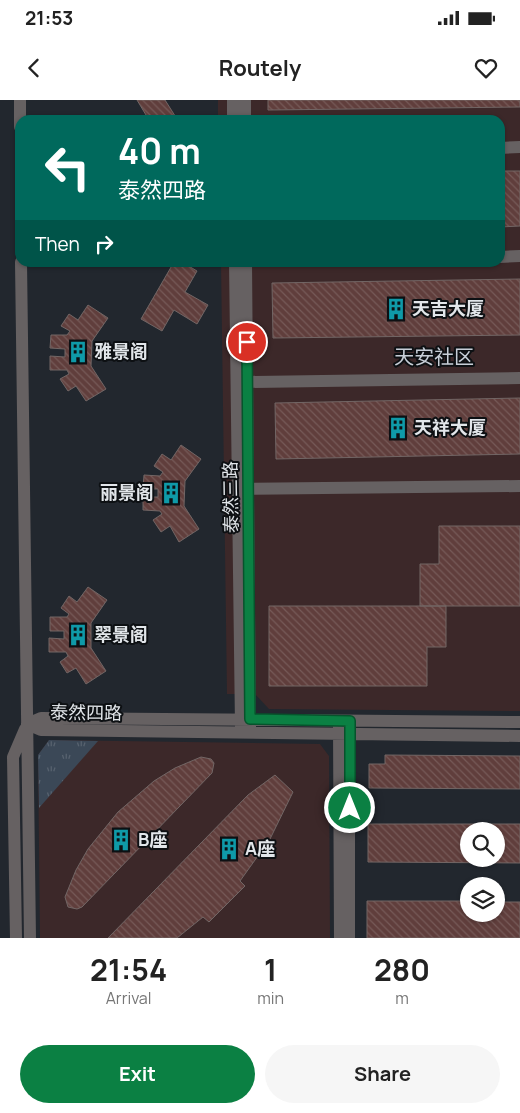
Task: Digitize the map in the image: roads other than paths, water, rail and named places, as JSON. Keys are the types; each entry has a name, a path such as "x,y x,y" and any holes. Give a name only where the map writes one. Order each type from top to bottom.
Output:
{"street":[{"path":"20,100 20,115"},
{"path":"233,100 234,115"},
{"path":"245,100 245,115"},
{"path":"505,148 520,147"},
{"path":"505,256 520,256"},
{"path":"21,267 30,938"},
{"name":"泰然三路","path":"235,267 243,489 245,726"},
{"name":"泰然三路","path":"243,489 247,382 246,267"},
{"path":"247,382 520,378"},
{"path":"243,489 520,486"},
{"name":"泰然四路","path":"27,724 41,730 245,726 344,727 520,722"},
{"path":"16,938 13,757 27,724"},
{"path":"340,938 344,727"},
{"path":"344,727 350,938"},
{"name":"泰然四路","path":"344,727 520,736"}],"place":[{"name":"天吉大厦","path":"396,309"},
{"name":"雅景阁","path":"78,352"},
{"name":"天祥大厦","path":"398,428"},
{"name":"丽景阁","path":"171,493"},
{"name":"翠景阁","path":"78,635"},
{"name":"B座","path":"121,840"},
{"name":"A座","path":"229,849"}],"district":[{"name":"天安社区","path":"434,357"}]}
